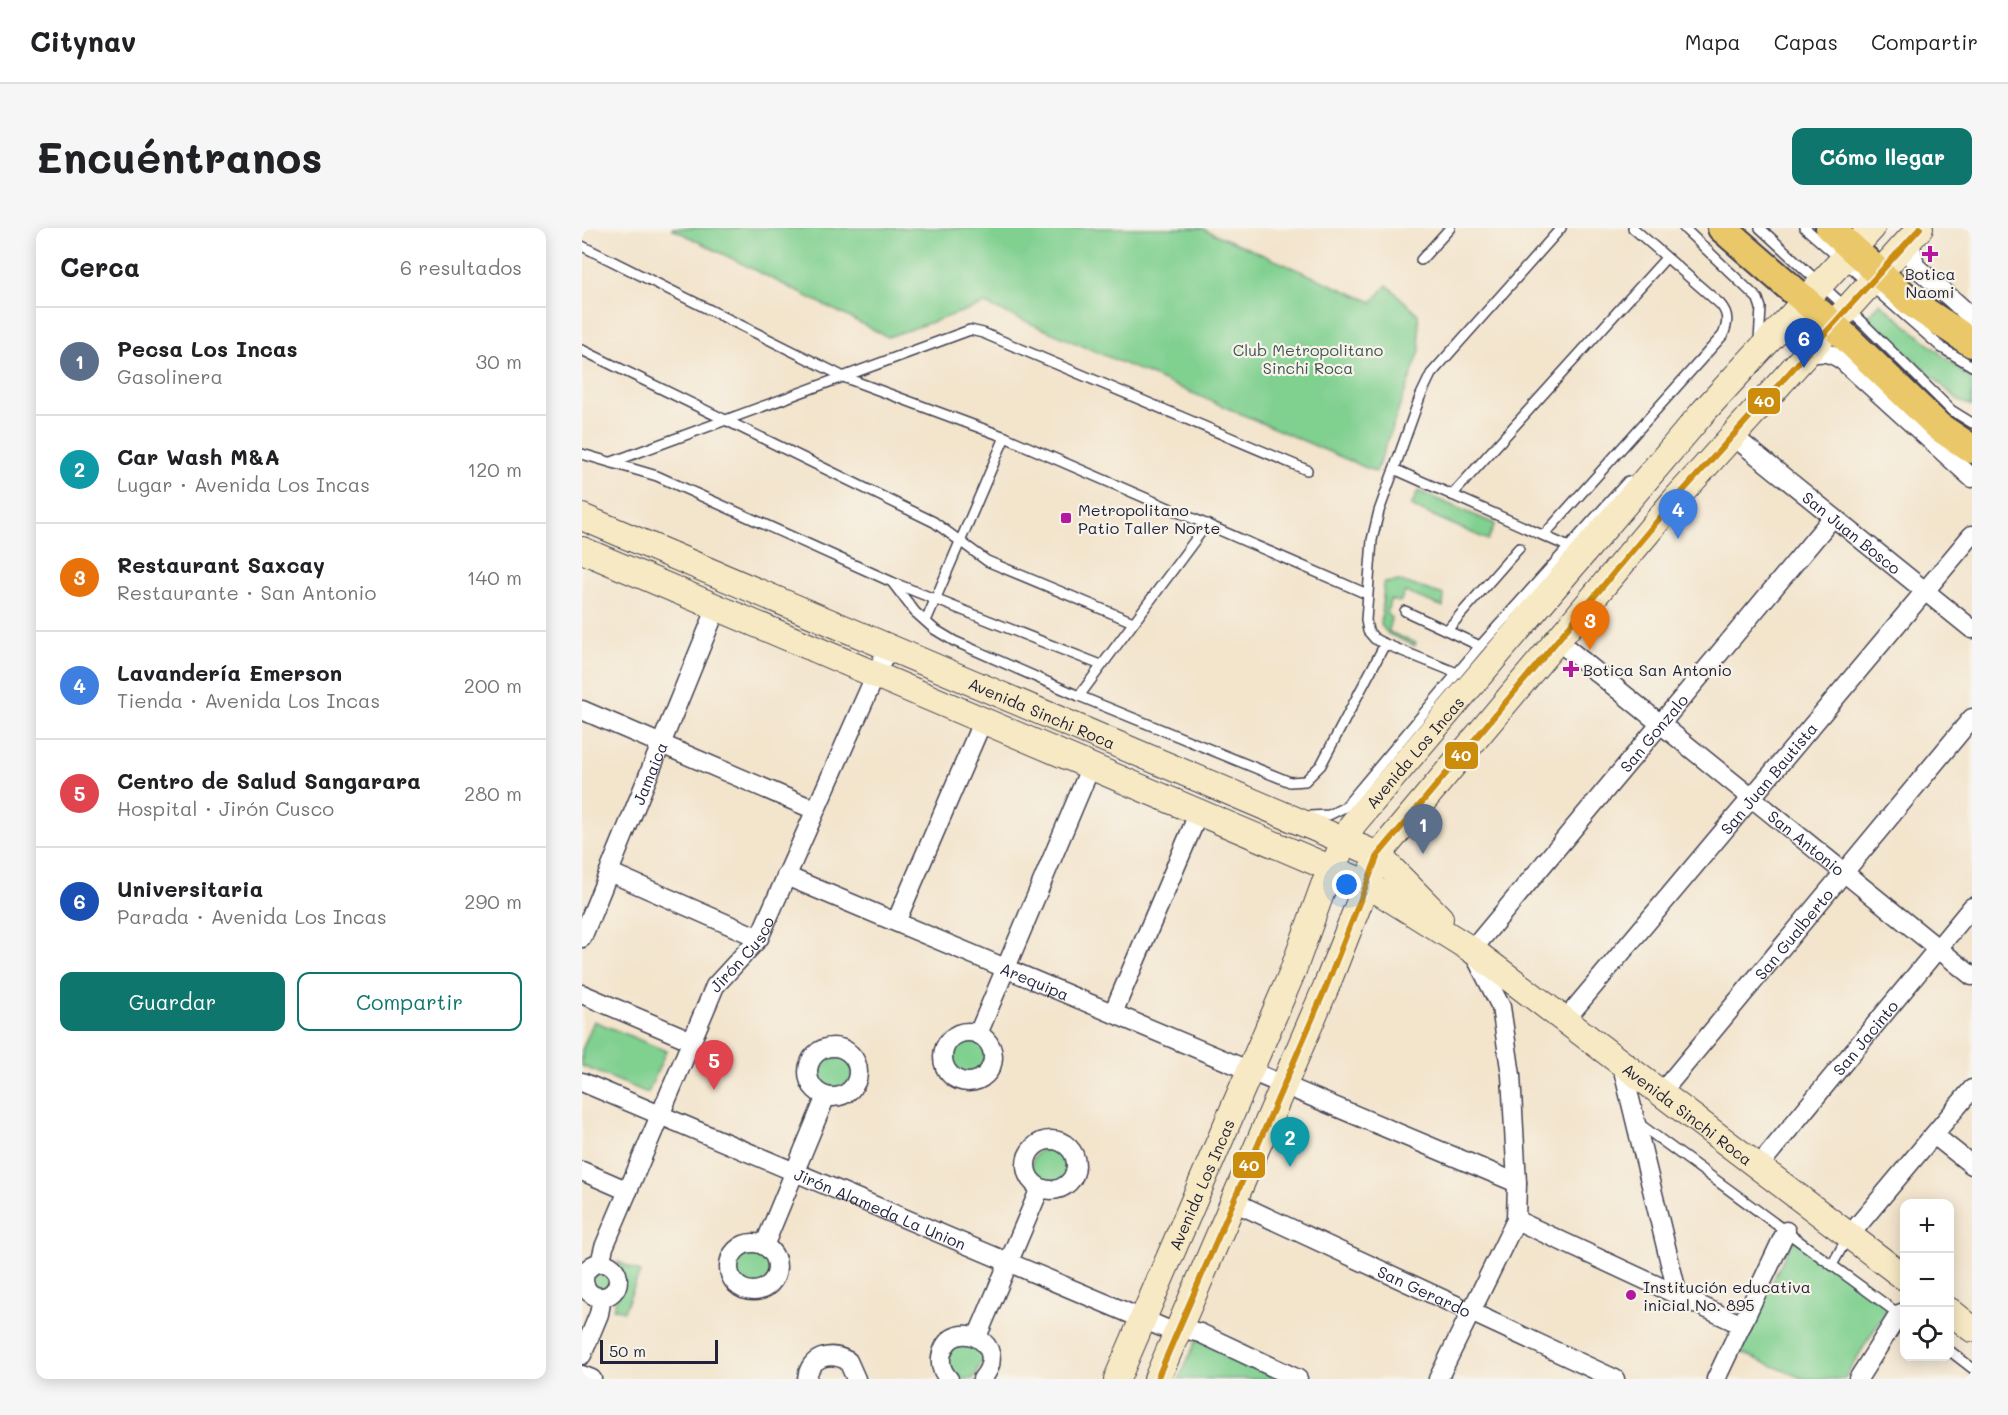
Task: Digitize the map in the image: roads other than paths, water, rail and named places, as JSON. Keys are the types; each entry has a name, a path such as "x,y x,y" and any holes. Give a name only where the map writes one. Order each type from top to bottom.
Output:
{"main road":[{"path":"1722,228 1813,292 1840,316 1939,427 1972,449"},
{"path":"1830,228 1856,246 1874,278 1972,343"},
{"path":"1157,1379 1326,987 1365,883 1378,855 1674,501 1918,230"},
{"name":"Avenida Los Incas","path":"1117,1379 1250,1071 1343,841 1367,806 1642,474 1755,343 1813,292 1856,246"},
{"path":"1642,474 1674,501"},
{"name":"Avenida Sinchi Roca","path":"582,517 1378,855 1472,950"},
{"name":"Avenida Sinchi Roca","path":"582,550 1365,883 1472,950 1900,1273"},
{"path":"1954,1314 1972,1329"}],"street":[{"path":"1918,230 1911,245 1915,266 1972,317"},
{"path":"1803,356 1816,352 1834,354 1972,478"},
{"name":"San Juan Bosco","path":"1733,436 1972,629"},
{"name":"San Gonzalo","path":"1472,950 1833,517"},
{"name":"San Juan Bautista","path":"1565,1020 1972,535"},
{"name":"Jamaica","path":"582,938 717,607"},
{"name":"San Antonio","path":"1558,641 1972,976"},
{"name":"Jirón Cusco","path":"582,1355 599,1314 602,1297 591,1293 585,1284 586,1273 600,1263 604,1247 715,986 759,938 888,647"},
{"path":"582,710 815,810"},
{"name":"San Gualberto","path":"1661,1093 1972,718"},
{"path":"896,922 983,720"},
{"path":"978,1034 1091,766"},
{"path":"1113,1013 1199,812"},
{"path":"609,872 759,938"},
{"name":"Arequipa","path":"786,876 1517,1183"},
{"name":"San Jacinto","path":"1758,1167 1972,907"},
{"path":"1438,1379 1516,1220 1517,1183 1511,1074 1501,1007 1472,950"},
{"path":"582,994 692,1041"},
{"path":"1621,1062 1678,1296"},
{"name":"Jirón Alameda La Union","path":"582,1082 1144,1319 1179,1331 1200,1333 1298,1379"},
{"path":"1849,1236 1972,1089"},
{"path":"764,1246 826,1096"},
{"path":"1934,1135 1972,1165"},
{"path":"582,1171 628,1191"},
{"path":"977,1337 1040,1188"},
{"name":"San Gerardo","path":"1234,1202 1615,1379"},
{"path":"1516,1220 1742,1324"},
{"path":"1716,1379 1786,1231"},
{"path":"1858,1379 1900,1319"},
{"path":"950,1379 942,1368 940,1359 946,1344 960,1335 977,1337 988,1348 991,1356 988,1372 982,1379"},
{"path":"807,1379 811,1366 817,1360 832,1355 848,1361 856,1379"},
{"path":"582,1375 592,1379"}],"lane":[{"path":"1421,260 1450,228"},
{"path":"1457,673 1374,639 1368,631 1367,594 1375,526 1394,469 1431,374 1561,228"},
{"path":"1544,535 1723,335 1727,326 1727,318 1720,304 1633,228"},
{"path":"1684,228 1758,299 1761,308 1755,343"},
{"path":"1760,228 1813,292"},
{"path":"1805,228 1856,246"},
{"path":"582,246 846,378 1005,437 1367,594"},
{"path":"1452,495 1666,258"},
{"path":"1874,278 1942,348 1972,366"},
{"path":"1840,316 1952,410 1970,421"},
{"path":"612,462 846,378 970,330 983,333 1306,470"},
{"path":"582,350 933,522 987,561 1134,622"},
{"path":"1676,427 1721,376"},
{"path":"926,621 1005,437"},
{"path":"582,454 657,476 892,582 1101,665"},
{"path":"1394,469 1569,547"},
{"path":"824,608 1307,816 1329,815 1345,807 1480,646 1569,547 1642,474"},
{"path":"1078,696 1207,524"},
{"path":"1447,630 1520,548"},
{"path":"892,582 926,621 954,641 1078,696 1281,779 1297,783 1311,776 1321,765 1385,644"},
{"path":"1405,611 1480,646"},
{"path":"1635,1121 1900,1313"},
{"path":"1832,1265 1849,1236"},
{"path":"1954,1354 1972,1368"}],"place":[{"name":"Botica Naomi","path":"1930,254"},
{"name":"Universitaria","path":"1804,368"},
{"name":"Metropolitano Patio Taller Norte","path":"1066,518"},
{"name":"Lavandería Emerson","path":"1678,539"},
{"name":"Restaurant Saxcay","path":"1590,650"},
{"name":"Botica San Antonio","path":"1571,669"},
{"name":"Pecsa Los Incas","path":"1423,854"},
{"name":"Centro de Salud Sangarara","path":"714,1090"},
{"name":"Car Wash M&A","path":"1290,1167"},
{"name":"Institución educativa inicial No. 895","path":"1631,1295"}],"park label":[{"name":"Club Metropolitano Sinchi Roca","path":"1308,358"}]}
